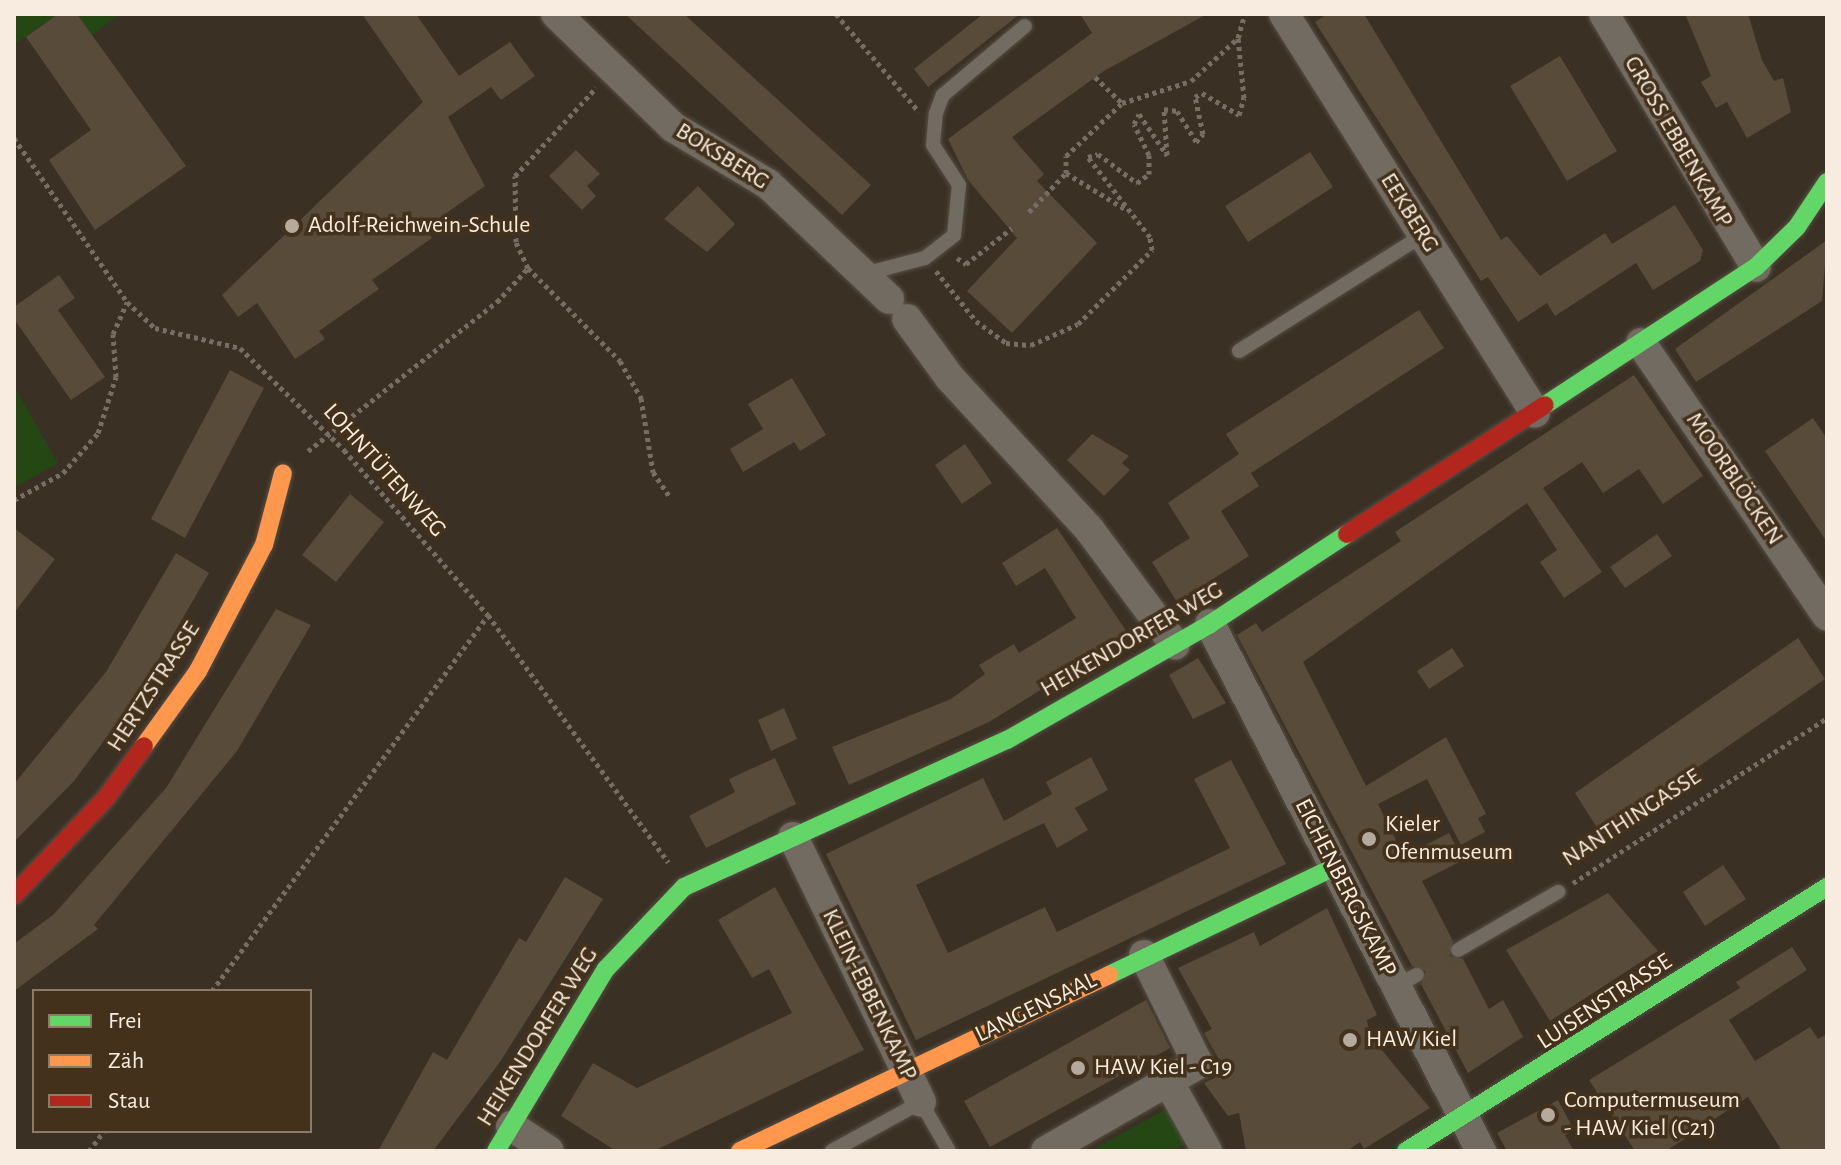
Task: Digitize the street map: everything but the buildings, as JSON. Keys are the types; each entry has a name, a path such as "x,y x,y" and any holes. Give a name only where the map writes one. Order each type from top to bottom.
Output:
{"street":[{"name":"BOKSBERG","path":"556,14 611,73 673,127 768,184 864,274 898,309 950,378 1089,529 1175,645"},
{"name":"EEKBERG","path":"1284,14 1535,413"},
{"name":"GROSS EBBENKAMP","path":"1604,14 1756,267"},
{"name":"HEIKENDORFER WEG","path":"503,1139 606,969 684,887 1007,740 1210,624 1756,267 1797,227 1827,182"},
{"name":"MOORBLÖCKEN","path":"1641,343 1827,616"},
{"name":"HERTZSTRASSE","path":"14,895 106,798 198,671 264,545 283,473"},
{"name":"EICHENBERGSKAMP","path":"1210,624 1334,867 1406,981 1464,1119 1481,1151"},
{"name":"KLEIN-EBBENKAMP","path":"793,837 921,1102"},
{"name":"LANGENSAAL","path":"740,1151 907,1073 1144,955 1334,867"},
{"name":"LUISENSTRASSE","path":"1406,1151 1464,1119 1827,887"},
{"path":"1046,1151 1198,1064 1144,955"},
{"path":"1168,1081 1207,1151"},
{"path":"503,1139 549,1151"}],"lane":[{"path":"864,274 925,258 943,248 961,205 959,185 933,145 936,113 943,95 1025,26"},
{"path":"1239,351 1423,235"},
{"name":"NANTHINGASSE","path":"1458,950 1558,892"},
{"path":"832,1151 921,1102"},
{"name":"KLEIN-EBBENKAMP","path":"921,1102 949,1151"}],"path":[{"path":"836,14 913,111 936,113"},
{"path":"925,258 991,334 1031,345 1078,324 1144,261 1150,237 1088,157 1098,154 1137,183 1149,174 1134,124 1139,114 1167,155 1164,109 1177,111 1196,142 1203,134 1195,97 1202,93 1239,115 1238,38 1245,14"},
{"path":"1029,212 1066,173 1066,156 1122,103 1191,81 1238,38"},
{"path":"611,73 515,176 516,242 528,268 620,361 641,398 653,472 670,497"},
{"path":"1095,77 1122,103"},
{"name":"LOHNTÜTENWEG","path":"14,138 127,302 155,328 240,348 328,433 488,615 684,887"},
{"path":"1066,173 1132,213"},
{"path":"943,248 966,264 1012,228"},
{"path":"283,473 328,433 497,302 528,268"},
{"path":"14,500 63,473 98,433 116,377 113,334 127,302"},
{"path":"213,989 488,615"},
{"name":"NANTHINGASSE","path":"1558,892 1827,718"},
{"path":"89,1151 102,1133"}],"green space":[{"path":"14,14 58,14 14,45"},
{"path":"77,14 121,14 92,35"},
{"path":"14,386 58,463 14,488"},
{"path":"1170,1107 1188,1142 1172,1151 1090,1151"}],"traffic: fast":[{"path":"1545,405 1756,267 1797,227 1827,182"},
{"path":"496,1151 606,969 684,887 1007,740 1210,624 1347,534"},
{"path":"1109,975 1334,867"},
{"path":"1406,1151 1827,887"}],"traffic: slow":[{"path":"144,746 198,671 264,545 283,473"},
{"path":"740,1151 1109,975"}],"traffic: jam":[{"path":"1347,534 1545,405"},
{"path":"14,895 106,798 144,746"}],"place":[{"name":"Adolf-Reichwein-Schule","path":"292,226"},
{"name":"Kieler Ofenmuseum","path":"1369,839"},
{"name":"HAW Kiel","path":"1350,1040"},
{"name":"HAW Kiel - C19","path":"1078,1068"},
{"name":"Computermuseum - HAW Kiel (C21)","path":"1548,1115"}]}
